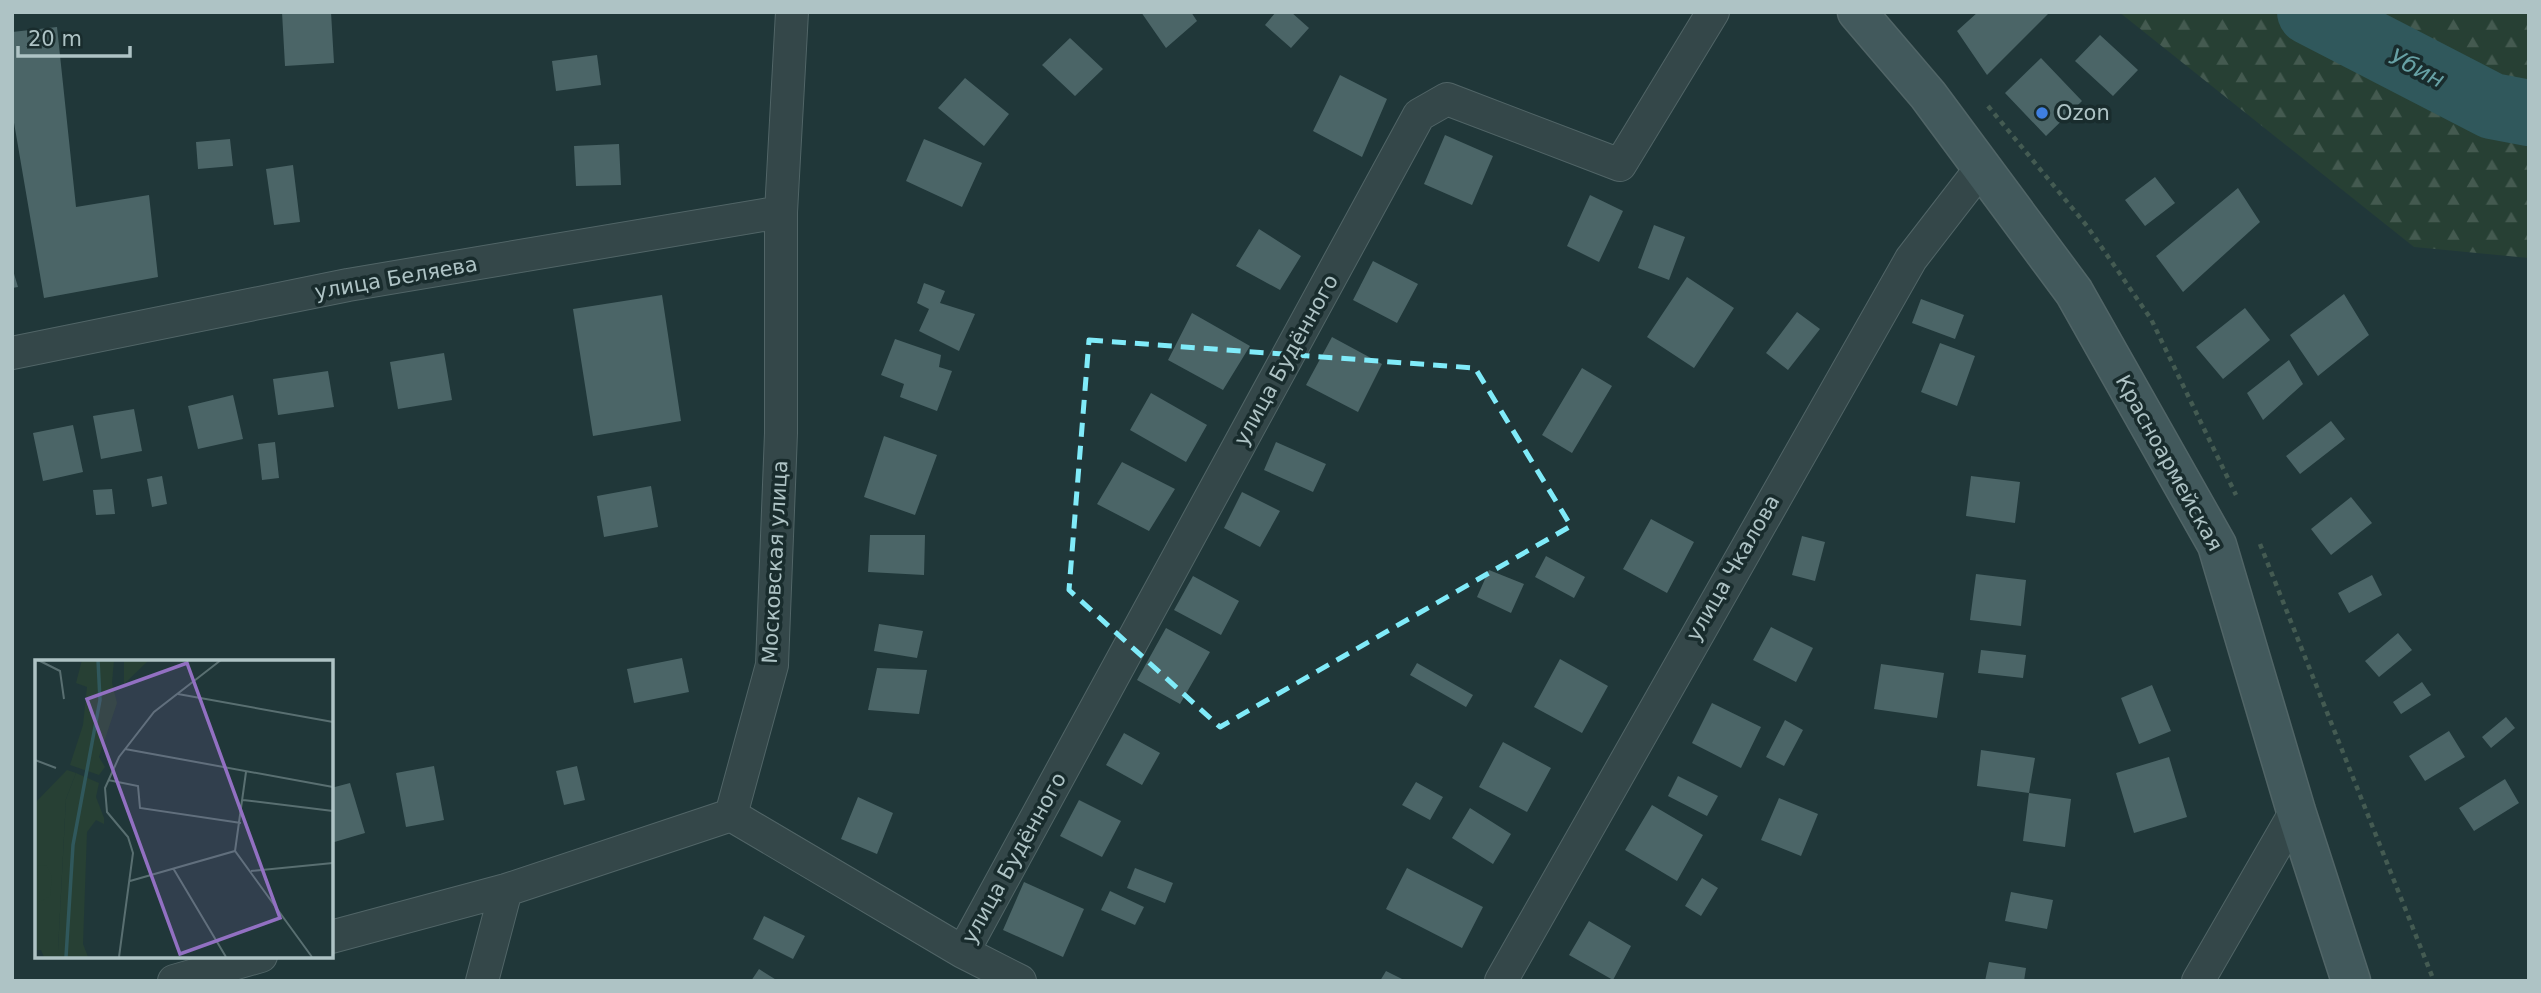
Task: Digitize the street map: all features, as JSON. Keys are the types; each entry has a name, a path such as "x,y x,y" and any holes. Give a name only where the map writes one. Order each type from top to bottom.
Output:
{"street":[{"name":"Московская улица","path":"731,815 772,665 781,433 781,212 792,12"},
{"name":"улица Будённого","path":"963,952 1419,115 1447,99 1619,165 1713,12"},
{"name":"Красноармейская","path":"1857,12 1928,95 2074,292 2217,545 2296,811 2351,981"},
{"name":"улица Чкалова","path":"1501,981 1911,259 1982,167"},
{"name":"улица Беляева","path":"12,353 348,285 781,212"},
{"path":"2198,981 2296,811"},
{"path":"332,937 506,890 731,815 963,952 1020,981"},
{"path":"482,981 506,890"},
{"path":"174,981 254,958"}],"highlighted area":[{"path":"1089,340 1475,368 1571,526 1220,727 1069,590"}],"green space":[{"path":"2119,12 2529,12 2529,258 2414,247"}],"building":[{"path":"282,12 331,12 334,63 285,66"},
{"path":"1141,12 1191,12 1197,21 1166,48"},
{"path":"1276,12 1291,12 1309,28 1291,48 1265,25"},
{"path":"1978,12 2050,12 1987,75 1957,31"},
{"path":"57,27 76,207 149,195 158,277 44,298 12,111 12,32"},
{"path":"2100,35 2138,70 2113,96 2075,61"},
{"path":"1070,38 1103,69 1075,96 1042,65"},
{"path":"597,55 601,85 556,91 552,61"},
{"path":"2041,58 2082,101 2046,136 2005,93"},
{"path":"1340,75 1387,99 1362,157 1313,131"},
{"path":"965,78 1009,114 984,146 938,108"},
{"path":"1445,135 1493,156 1472,205 1424,184"},
{"path":"230,139 233,166 198,169 196,142"},
{"path":"924,139 982,163 962,207 906,181"},
{"path":"619,144 621,185 576,186 574,146"},
{"path":"293,165 300,222 274,225 266,169"},
{"path":"2155,177 2175,203 2145,226 2125,200"},
{"path":"2238,188 2260,222 2183,292 2156,256"},
{"path":"1590,195 1623,211 1599,262 1567,246"},
{"path":"1654,225 1685,237 1669,280 1638,268"},
{"path":"1259,229 1301,256 1280,290 1236,266"},
{"path":"1373,261 1418,284 1397,323 1353,300"},
{"path":"12,267 18,287 12,288"},
{"path":"1687,277 1734,308 1694,368 1647,337"},
{"path":"924,283 945,291 940,303 975,314 959,351 919,331 929,309 917,303"},
{"path":"2344,294 2369,335 2318,376 2290,335"},
{"path":"662,295 681,421 593,436 573,309"},
{"path":"1921,299 1964,315 1955,339 1912,323"},
{"path":"2245,308 2270,340 2223,379 2196,347"},
{"path":"1797,312 1820,329 1788,370 1766,353"},
{"path":"1192,313 1250,346 1223,390 1168,360"},
{"path":"1332,337 1382,364 1358,412 1306,385"},
{"path":"895,339 941,355 939,367 952,371 937,411 900,397 904,384 881,375"},
{"path":"1940,343 1975,356 1957,406 1921,392"},
{"path":"444,353 452,400 398,409 390,362"},
{"path":"2289,360 2303,384 2263,420 2247,393"},
{"path":"1582,368 1612,386 1572,453 1542,435"},
{"path":"328,371 334,407 278,415 273,379"},
{"path":"1151,393 1207,425 1186,462 1130,430"},
{"path":"233,395 243,439 198,449 188,406"},
{"path":"134,409 142,451 101,459 93,416"},
{"path":"2331,421 2345,439 2300,474 2286,456"},
{"path":"73,425 83,472 43,481 33,433"},
{"path":"884,436 937,455 915,515 864,497"},
{"path":"275,442 279,478 262,480 258,444"},
{"path":"1276,442 1326,464 1313,492 1264,470"},
{"path":"1122,462 1175,489 1149,531 1097,504"},
{"path":"162,476 167,504 152,507 147,479"},
{"path":"1971,476 2020,482 2015,523 1966,516"},
{"path":"651,486 658,527 604,537 597,496"},
{"path":"112,489 115,514 96,515 93,490"},
{"path":"1242,492 1280,511 1260,547 1224,528"},
{"path":"2351,497 2372,523 2331,555 2311,529"},
{"path":"1651,519 1694,542 1667,593 1623,569"},
{"path":"870,535 925,535 924,575 868,572"},
{"path":"1802,536 1825,542 1815,581 1792,575"},
{"path":"1546,556 1585,577 1574,598 1535,577"},
{"path":"1489,570 1524,584 1511,613 1477,597"},
{"path":"1976,574 2026,580 2021,626 1970,620"},
{"path":"2372,575 2382,595 2349,613 2338,593"},
{"path":"1193,576 1239,601 1221,635 1174,610"},
{"path":"879,624 923,631 917,658 874,651"},
{"path":"1771,627 1813,648 1796,682 1753,660"},
{"path":"1166,628 1210,652 1180,704 1137,680"},
{"path":"2398,633 2412,650 2379,677 2365,661"},
{"path":"1981,650 2026,655 2023,678 1978,673"},
{"path":"682,658 689,692 634,703 627,669"},
{"path":"1560,659 1608,686 1582,733 1534,707"},
{"path":"1417,663 1473,695 1466,707 1410,675"},
{"path":"1881,664 1944,673 1937,718 1874,709"},
{"path":"877,668 927,670 919,714 868,710"},
{"path":"2422,682 2431,695 2401,714 2393,702"},
{"path":"2152,685 2171,731 2139,744 2121,698"},
{"path":"1712,703 1761,727 1741,768 1692,743"},
{"path":"2506,717 2515,728 2491,748 2482,737"},
{"path":"1785,720 1803,730 1784,766 1766,757"},
{"path":"2449,731 2465,757 2425,781 2409,756"},
{"path":"1124,733 1160,753 1142,785 1106,765"},
{"path":"1503,742 1551,768 1527,812 1479,787"},
{"path":"1981,750 2035,758 2029,793 1977,786"},
{"path":"2169,757 2187,817 2134,833 2116,773"},
{"path":"434,766 444,820 406,827 396,773"},
{"path":"577,766 585,800 564,805 556,771"},
{"path":"1678,776 1718,796 1707,816 1668,796"},
{"path":"2505,779 2519,803 2474,831 2459,808"},
{"path":"1416,782 1443,797 1430,820 1402,805"},
{"path":"350,783 365,833 332,843 332,788"},
{"path":"2029,793 2071,799 2065,847 2023,841"},
{"path":"858,797 893,813 877,854 841,839"},
{"path":"1779,798 1818,814 1801,856 1761,840"},
{"path":"1079,800 1121,821 1102,857 1060,836"},
{"path":"1652,805 1703,835 1677,881 1625,850"},
{"path":"1470,808 1511,834 1493,864 1452,838"},
{"path":"1135,868 1173,883 1165,903 1127,888"},
{"path":"1407,868 1483,907 1462,948 1386,909"},
{"path":"1702,878 1718,888 1701,916 1685,906"},
{"path":"1024,882 1084,909 1063,957 1003,930"},
{"path":"1110,891 1144,907 1135,925 1101,910"},
{"path":"2011,892 2053,900 2047,929 2005,921"},
{"path":"764,916 805,936 793,959 753,939"},
{"path":"1589,921 1631,946 1613,980 1569,955"},
{"path":"1989,962 2026,968 2024,981 1985,981"},
{"path":"759,969 778,981 751,981"},
{"path":"1386,971 1406,981 1380,981"}],"waterway":[{"name":"Убин","path":"2310,12 2492,106 2529,113"}],"place":[{"name":"Ozon","path":"2042,113"}]}
